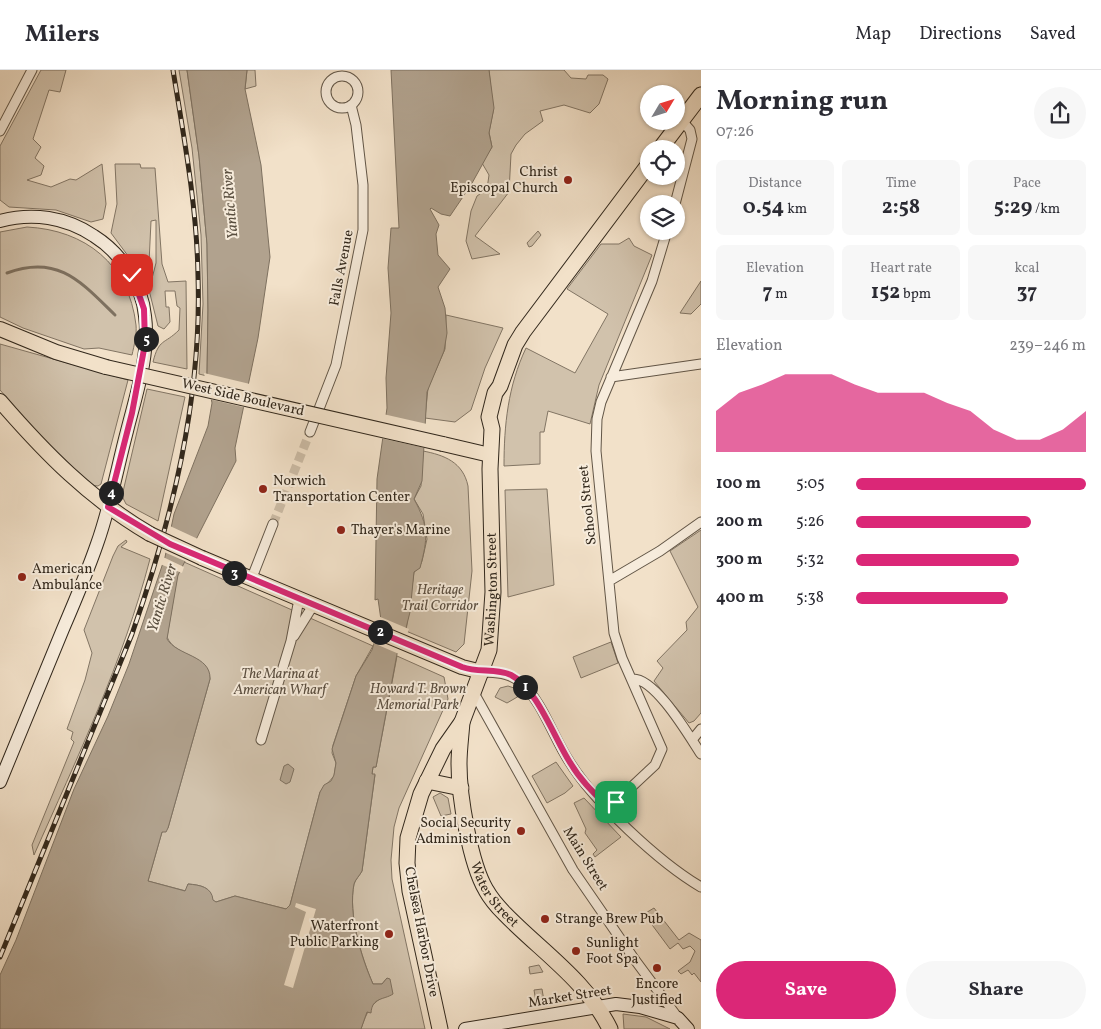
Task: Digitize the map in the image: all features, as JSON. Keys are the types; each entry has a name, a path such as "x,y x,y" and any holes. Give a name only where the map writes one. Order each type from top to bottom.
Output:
{"highway":[{"path":"685,117 701,95"},
{"path":"667,140 675,130"},
{"name":"Washington Street","path":"482,672 490,644 493,602 490,455 492,429 489,417 495,393 500,386 516,345 532,319 640,176"},
{"name":"Chelsea Harbor Drive","path":"440,1029 411,897 407,869 411,823 427,781 445,745 462,722 482,672"},
{"name":"Water Street","path":"462,722 459,761 461,788 473,855 486,891 506,915 577,981 598,1007 610,1029"},
{"path":"427,781 461,788"}],"main road":[{"path":"0,221 18,217 39,216 59,220 80,228 98,238 114,252 128,270 139,290 146,319 145,350 108,507 95,550 0,782"},
{"name":"West Side Boulevard","path":"0,329 56,352 106,367 490,455"},
{"path":"0,401 64,471 108,507 150,534 251,580 314,604 462,667 482,672"},
{"name":"Market Street","path":"465,1029 598,1007 630,1005 678,1018"},
{"name":"Main Street","path":"678,1018 688,1029"}],"street":[{"path":"0,131 32,70"},
{"name":"Falls Avenue","path":"351,74 358,89 356,98 351,105 336,107 328,100 326,90 329,81 337,76 351,74"},
{"name":"Falls Avenue","path":"310,432 336,365 364,230 363,185 356,125 351,105"},
{"path":"677,195 692,139 690,130 685,124"},
{"name":"School Street","path":"609,808 652,768 662,752 660,740 616,641 596,433 601,402 652,281 664,240"},
{"path":"611,377 701,364"},
{"path":"609,581 660,551 701,522"},
{"path":"251,580 273,524"},
{"path":"261,740 291,641 299,599"},
{"path":"291,641 314,604"},
{"path":"482,672 509,674 524,686 577,773 609,808 658,856 701,887"},
{"path":"632,680 639,680 654,689 701,754"},
{"name":"Main Street","path":"474,693 573,870 635,960 678,1018"},
{"path":"692,740 701,729"}],"green space":[{"path":"41,70 66,70 60,92 49,90 33,139 41,147 35,158 44,166 41,175 27,180 51,187 70,179 76,180 102,164 106,204 103,219 91,222 56,210 9,207 0,200 0,146"},
{"path":"179,70 187,70 199,156 207,244 207,376 199,374 203,304 201,235 192,148"},
{"path":"247,70 255,70 256,86 245,89"},
{"path":"489,70 564,70 571,78 586,79 588,75 603,75 608,79 599,104 590,113 564,105 540,111 543,121 525,134 511,154 509,192 475,236 500,254 472,259 466,241 471,211 477,196 487,189 489,175 482,163 492,147 489,132 493,112"},
{"path":"115,164 140,164 141,168 155,168 162,264 168,282 186,281 187,369 153,362 160,345 179,330 180,308 177,306 175,291 165,291 166,307 169,307 170,322 164,329 158,326 149,290 156,263 156,220 151,221 149,263 145,271 140,272 111,233 117,204"},
{"path":"27,227 68,235 85,243 101,254 114,268 124,284 132,303 136,329 132,355 99,348 84,349 23,328 0,317 0,232"},
{"path":"538,231 541,235 529,247 527,243"},
{"path":"629,238 634,246 652,255 599,385 590,424 548,411 544,432 540,432 540,464 504,466 508,406 515,377 526,348 575,373 608,314 567,289 601,244 619,244"},
{"path":"701,281 701,304 691,314 680,313"},
{"path":"446,315 503,328 485,368 471,410 455,422 425,418 428,388 445,349"},
{"path":"0,344 128,380 101,484 98,486 90,485 46,443 0,390"},
{"path":"147,389 185,397 158,521 126,504 122,496"},
{"name":"Heritage Trail Corridor","path":"423,451 452,461 462,471 468,486 472,571 464,644 456,652 406,631 414,572 419,568 422,561 427,539 423,514 414,499 421,486"},
{"path":"547,489 554,585 508,597 505,490"},
{"path":"701,530 701,713 694,721 689,723 654,681 663,668 657,661 687,630 686,622 698,607 670,551"},
{"path":"126,540 127,542 121,547 150,559 139,597 127,635 98,709 34,855 32,845 74,742 71,739 73,732 67,729 85,680 92,653 84,630 113,556 118,546"},
{"name":"The Marina at American Wharf","path":"184,562 373,646 356,676 333,745 332,753 336,763 334,776 320,792 290,905 286,909 235,896 216,902 212,900 208,889 201,886 188,884 186,891 148,881 162,832 168,828 210,679 204,664 177,649 167,637 177,577"},
{"path":"611,642 618,663 581,678 573,657"},
{"name":"Howard T. Brown Memorial Park","path":"397,656 444,677 448,699 399,808 394,827 391,860 392,879 425,1029 361,1029 370,1008 378,1000 389,995 387,978 382,984 373,984 368,973 354,921 353,896 355,882 362,871 375,775 372,774 373,767 376,767"},
{"path":"508,686 514,688 519,696 507,703 495,697 500,688"},
{"path":"556,762 573,786 547,803 532,776"},
{"path":"440,793 448,798 451,814 441,816 433,797"},
{"path":"584,798 621,837 595,857 593,854 597,850 585,833 586,829 574,803"},
{"path":"654,908 679,940 689,933 701,940 701,982 694,973 692,975 688,970 681,974 678,971 690,962 695,951 690,946 683,949 678,943 670,949 644,914"},
{"path":"539,965 543,972 530,974 529,967"},
{"path":"542,989 544,1001 536,1002 534,990"},
{"path":"623,1014 646,1017 670,1029 624,1029"}],"water":[{"name":"Yantic River","path":"187,70 247,70 245,89 261,165 270,257 258,338 235,448 236,461 178,575 167,639 172,645 205,665 209,671 210,679 168,828 166,832 162,832 148,881 185,891 188,884 201,886 208,889 213,900 216,902 235,896 286,909 290,905 320,792 334,775 336,763 332,749 356,676 372,650 381,620 378,599 375,600 377,479 387,408 386,378 391,313 388,268 391,228 399,228 391,70 489,70 494,108 489,133 492,147 471,185 450,216 430,209 439,225 436,234 438,255 450,269 438,287 445,308 447,333 444,351 427,392 422,481 414,499 425,525 426,540 420,568 414,572 410,612 397,654 376,767 373,767 372,774 375,774 362,871 355,882 353,896 354,922 368,973 373,984 382,984 387,978 390,979 393,994 374,1004 371,1013 367,1012 361,1029 0,1029 0,975 16,940 74,789 108,716 129,664 165,557 174,514 208,426 212,403 207,376 207,244 199,156"},
{"path":"288,764 294,769 290,782 286,784 280,780 284,766"}],"pier":[{"path":"204,373 250,384 247,408 209,399"},
{"path":"383,414 427,424 425,448 380,438"},
{"path":"170,526 198,539 187,562 164,552"},
{"path":"163,557 184,567 182,573 160,564"},
{"path":"378,616 409,629 399,654 371,642"},
{"path":"296,903 316,909 293,988 284,985 306,912 295,907"}],"waterway":[{"path":"7,273 25,268 41,267 55,269 79,282 115,315"}],"tunnel":[{"path":"273,524 310,432"}],"railway":[{"path":"0,957 132,634 160,547 182,458 195,367 198,322 198,276 193,198 173,70"}],"place":[{"name":"Christ Episcopal Church","path":"568,180"},
{"name":"Norwich Transportation Center","path":"263,489"},
{"name":"Thayer's Marine","path":"341,530"},
{"name":"American Ambulance","path":"22,577"},
{"name":"Social Security Administration","path":"521,831"},
{"name":"Strange Brew Pub","path":"545,919"},
{"name":"Waterfront Public Parking","path":"389,934"},
{"name":"Sunlight Foot Spa","path":"576,951"},
{"name":"Encore Justified","path":"657,968"}],"route":[{"path":"132,275 142,299 146,338 132,413 108,507 165,542 251,580 329,610 472,671 509,674 531,694 569,762 591,790 609,808 616,802"}]}
